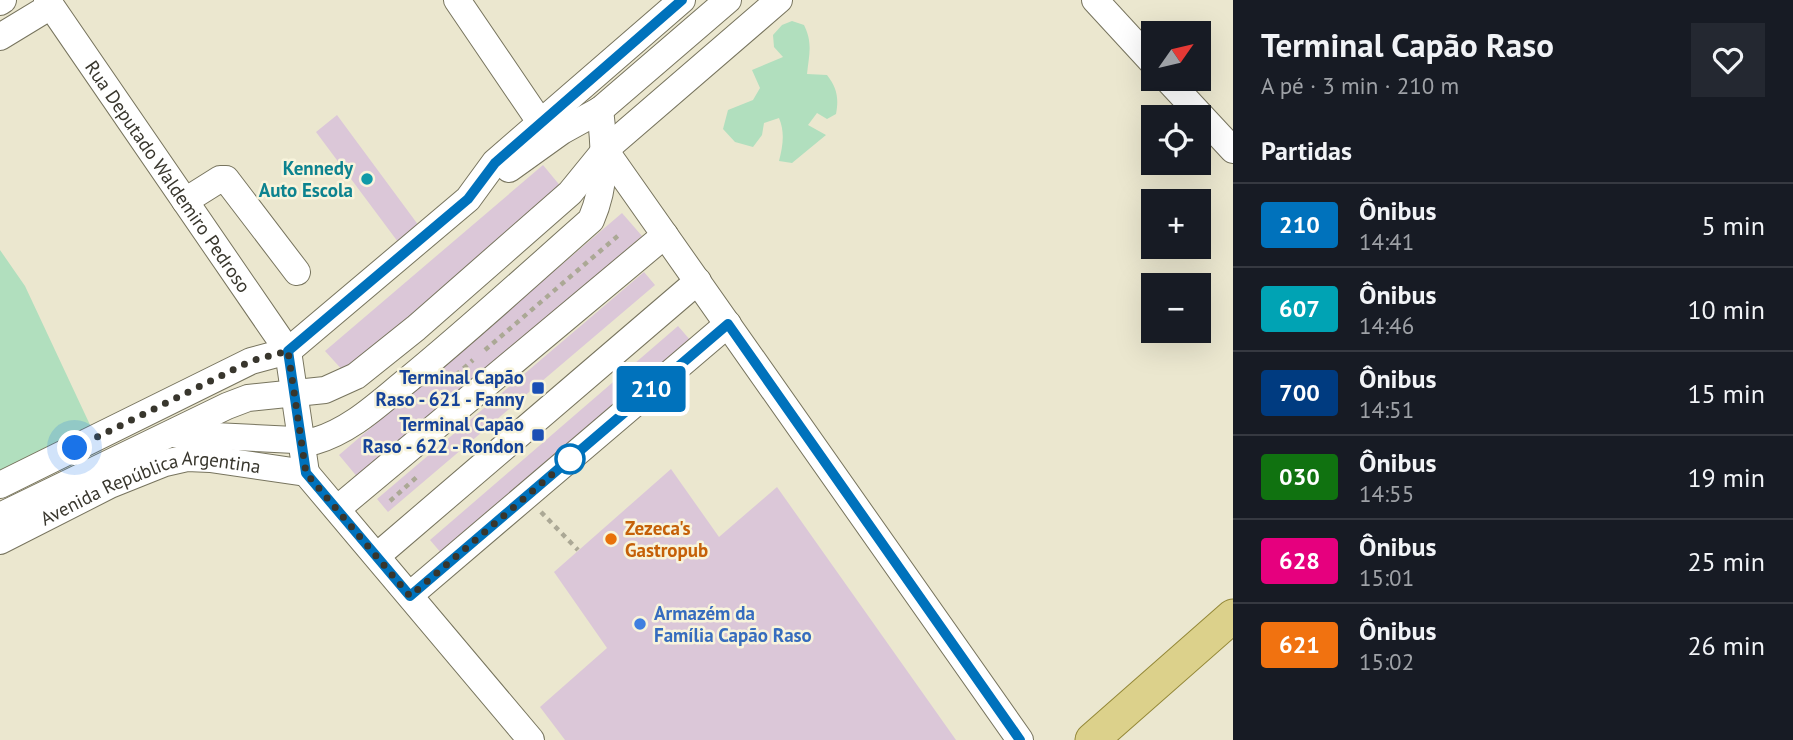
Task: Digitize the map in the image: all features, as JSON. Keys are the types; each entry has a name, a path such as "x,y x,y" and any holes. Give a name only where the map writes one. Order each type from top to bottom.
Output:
{"main road":[{"path":"1092,740 1233,615"}],"street":[{"path":"457,0 551,126 605,150 1020,740"},
{"path":"0,485 251,361 288,351 468,199 490,168 551,126 682,0"},
{"path":"551,126 600,110 728,0"},
{"path":"0,516 167,433 248,398 326,390 356,376 416,328 570,193 605,150 779,0"},
{"path":"1095,0 1141,50"},
{"path":"0,37 49,3"},
{"name":"Rua Deputado Waldemiro Pedroso","path":"49,3 288,351"},
{"path":"1178,91 1233,150"},
{"path":"167,433 315,441 333,436 352,425 592,220 598,204 605,150 600,110"},
{"path":"185,201 220,179 226,179 297,272"},
{"path":"337,509 665,235"},
{"path":"377,556 698,281"},
{"path":"410,596 728,324"},
{"path":"288,351 306,473 531,740"},
{"name":"Avenida República Argentina","path":"0,541 110,485 165,463 187,458 306,473"}],"path":[{"path":"446,384 620,234"},
{"path":"540,511 578,550"}],"green space":[{"path":"792,21 804,25 809,38 807,74 827,75 835,89 837,103 836,114 827,119 817,113 808,125 826,135 792,163 779,161 783,139 779,118 764,123 762,135 753,147 735,142 723,129 728,110 753,100 760,88 752,70 783,57 774,47 773,35 782,25"},
{"path":"0,250 25,286 91,427 0,472"}],"building":[{"name":"Kennedy Auto Escola","path":"337,115 419,226 398,242 316,132"},
{"path":"543,165 562,188 345,373 325,351"},
{"path":"622,213 642,236 359,479 339,455"},
{"path":"644,272 655,285 388,512 377,499"},
{"path":"678,326 691,341 442,554 430,540"},
{"path":"671,469 719,537 777,487 956,740 565,740 540,707 607,648 554,572"}],"bus line":[{"name":"210","path":"682,0 495,163 468,199 288,351 306,473 410,596 728,324 1020,740"}],"place":[{"name":"Kennedy Auto Escola","path":"367,179"},
{"name":"Terminal Capão Raso - 621 - Fanny","path":"538,388"},
{"name":"Terminal Capão Raso - 622 - Rondon","path":"538,435"},
{"name":"Zezeca's Gastropub","path":"611,539"},
{"name":"Armazém da Família Capão Raso","path":"640,624"}],"route":[{"path":"75,448 251,361 288,351 306,473 410,596 570,459"}]}
